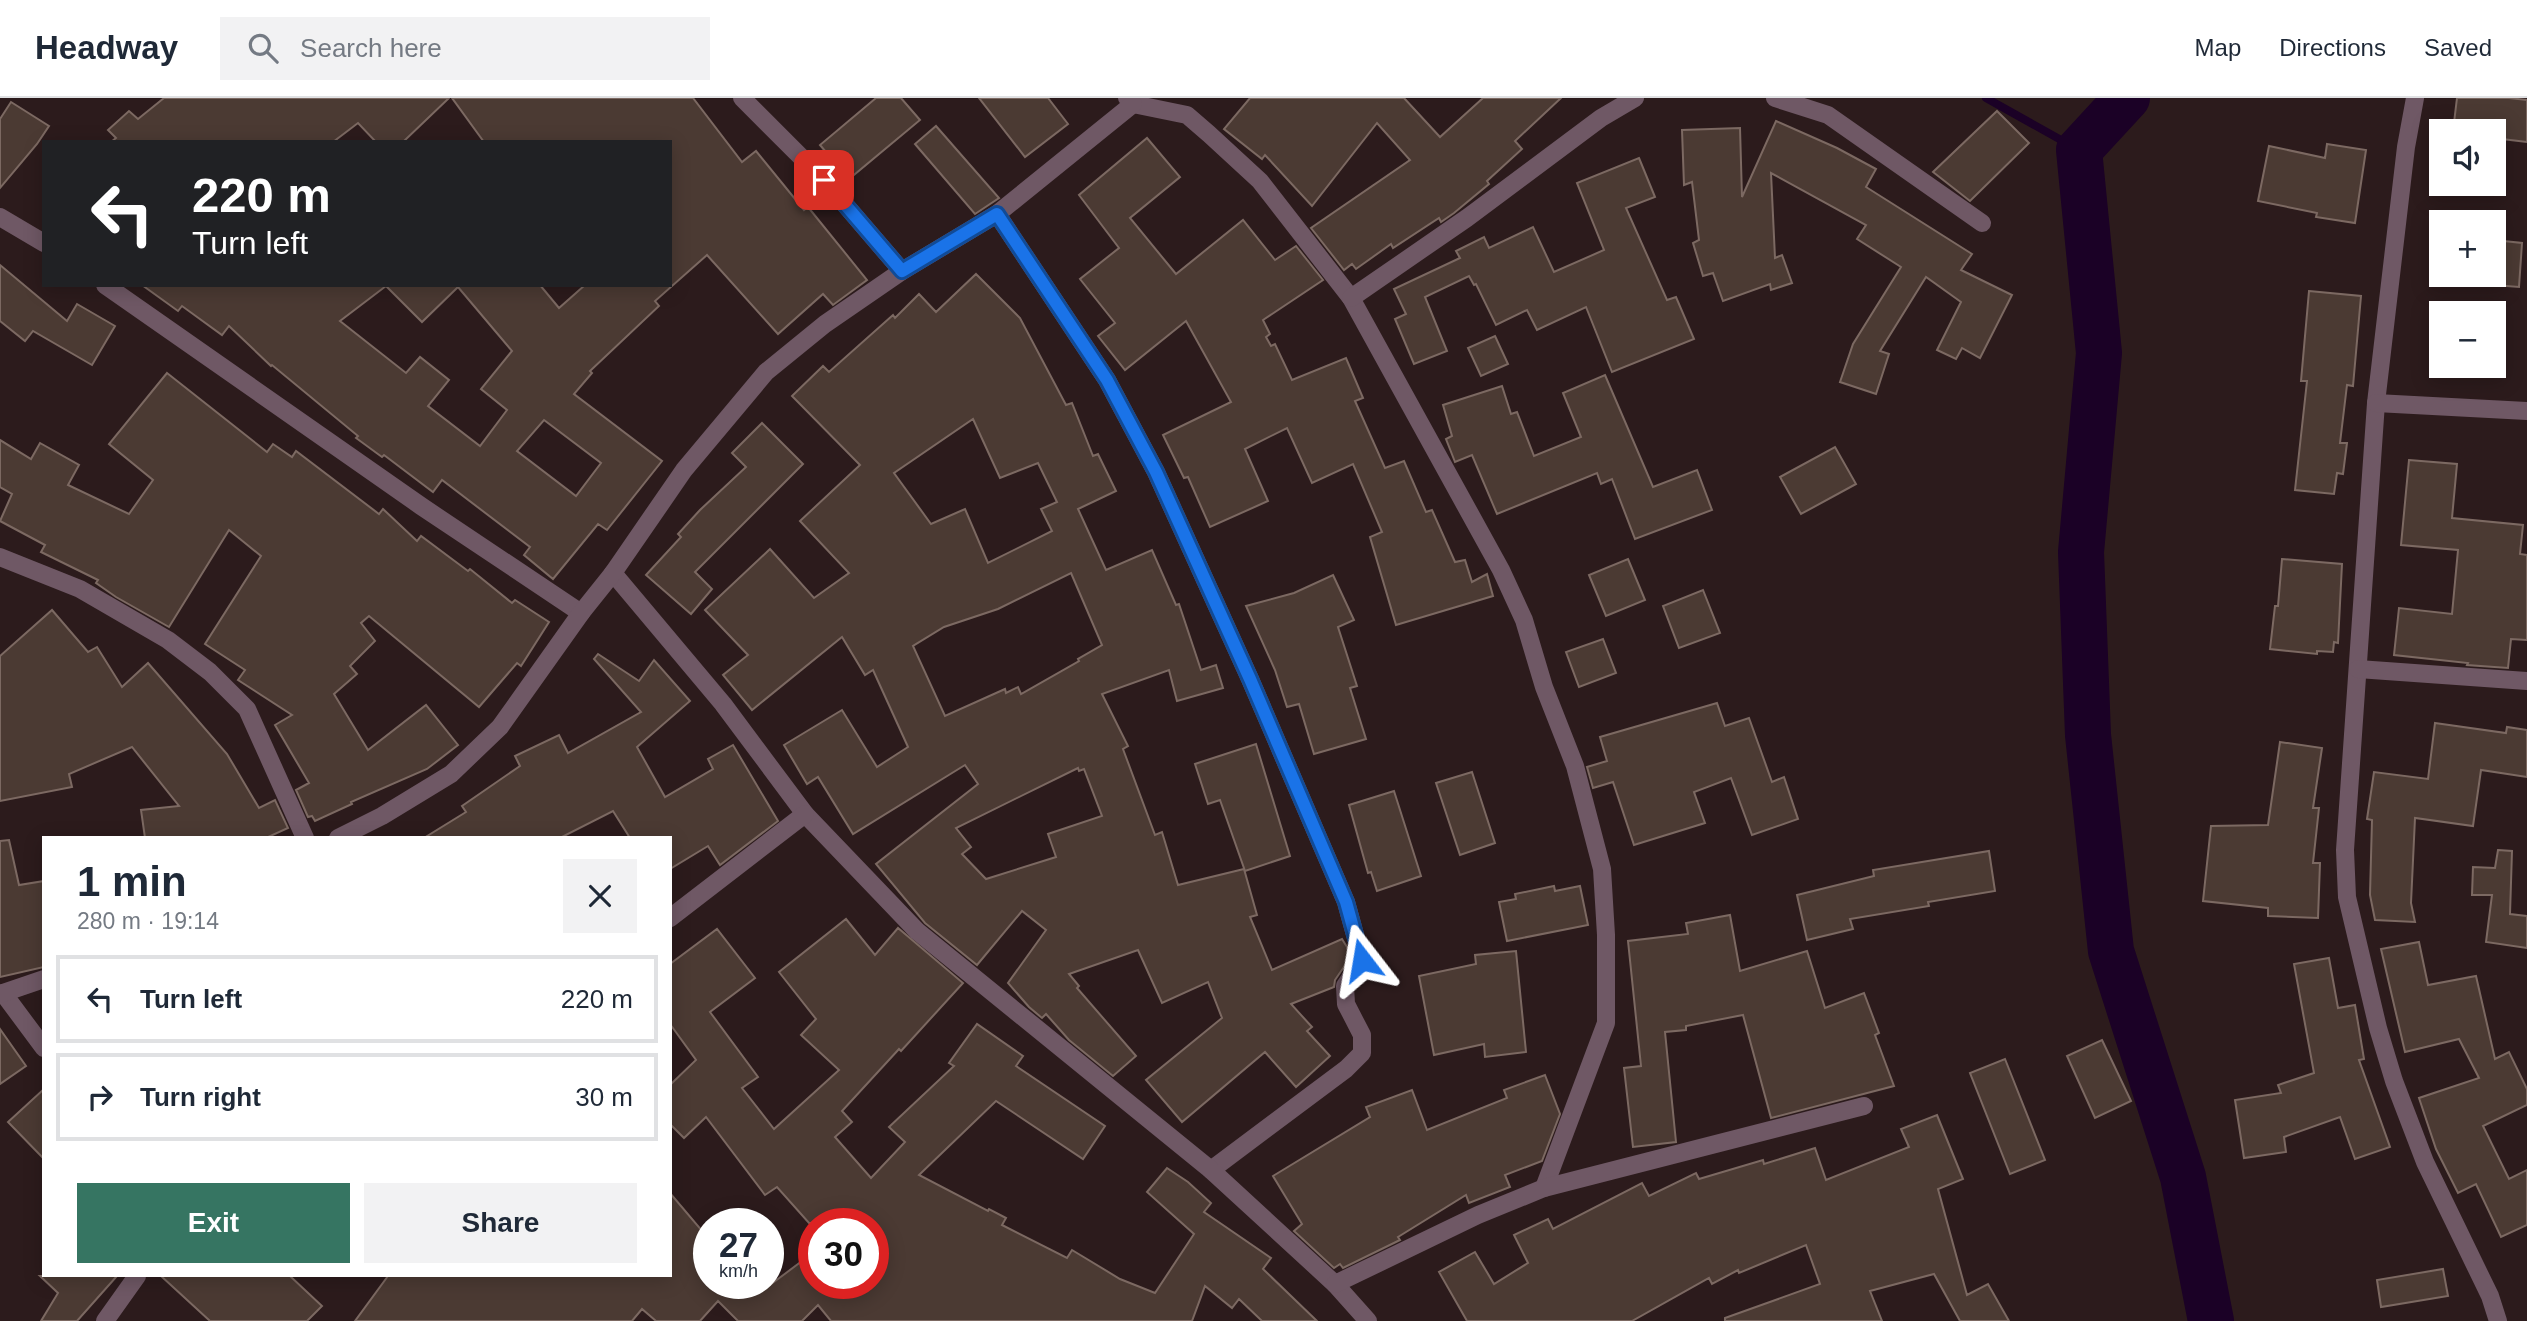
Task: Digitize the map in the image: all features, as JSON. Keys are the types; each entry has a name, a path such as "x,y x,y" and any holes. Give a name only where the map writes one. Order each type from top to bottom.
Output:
{"street":[{"path":"742,98 824,180 902,271"},
{"path":"1351,298 1467,218 1601,118 1635,98"},
{"path":"1775,98 1828,115 1982,223"},
{"path":"2415,98 2406,147 2376,403 2345,850 2347,897 2378,1028 2394,1081 2425,1162 2490,1296 2498,1321"},
{"path":"342,836 382,816 451,774 500,727 581,613 613,573 684,470 766,372 825,324 902,271 997,214 1130,101 1187,116 1260,181 1351,298 1501,570 1524,620 1544,687 1575,766 1602,869 1606,935 1606,1023 1544,1188"},
{"path":"997,214 1107,380 1156,472 1346,902 1360,947 1362,960 1345,986 1346,1004 1362,1035 1362,1053 1346,1069 1211,1170"},
{"path":"0,217 42,242"},
{"path":"108,287 421,506 581,613"},
{"path":"2376,403 2527,411"},
{"path":"0,557 80,589 168,640 210,672 247,709 304,836"},
{"path":"613,573 723,704 805,814 917,931 1211,1170 1335,1284 1368,1321"},
{"path":"2358,668 2527,681"},
{"path":"672,916 805,814"},
{"path":"42,980 1,993 42,1045"},
{"path":"1335,1284 1478,1215 1544,1188 1864,1105"},
{"path":"105,1321 136,1277"}],"building":[{"path":"164,98 449,98 405,140 374,140 358,123 336,140 114,140 116,138 108,130 129,111 138,119"},
{"path":"452,98 693,98 742,162 756,151 804,210 808,207 867,280 833,305 823,294 778,334 707,255 672,286 672,140 483,140"},
{"path":"876,98 901,98 920,120 849,179 820,145"},
{"path":"979,98 1048,98 1068,124 1025,157"},
{"path":"1250,98 1404,98 1440,137 1483,98 1561,98 1515,141 1522,149 1487,181 1489,184 1454,213 1441,222 1439,218 1393,248 1391,244 1356,269 1352,264 1344,270 1311,228 1410,160 1377,123 1312,206 1265,155 1262,159 1224,129"},
{"path":"2457,98 2527,100 2527,142 2506,139 2506,119 2454,119"},
{"path":"11,102 49,126 0,188 0,119"},
{"path":"1997,111 2029,143 1970,201 1933,172"},
{"path":"1776,121 1876,169 1866,187 1972,254 1961,270 2012,295 1980,358 1962,348 1956,359 1937,350 1961,302 1926,277 1880,351 1889,354 1876,394 1840,382 1853,344 1901,267 1857,239 1866,225 1771,173 1775,258 1782,255 1792,283 1771,290 1770,284 1723,301 1713,273 1703,276 1693,243 1699,240 1692,182 1684,185 1682,130 1740,128 1742,197"},
{"path":"936,126 999,198 975,214 915,144"},
{"path":"1147,138 1180,177 1130,218 1176,274 1243,220 1275,260 1296,246 1323,280 1263,320 1270,334 1266,337 1271,346 1275,344 1292,380 1346,358 1363,398 1355,401 1385,468 1404,461 1426,512 1432,510 1455,562 1465,560 1472,582 1487,574 1493,596 1396,625 1370,537 1382,532 1353,464 1312,483 1287,428 1245,449 1268,501 1210,527 1188,477 1184,478 1163,435 1231,402 1186,321 1125,370 1098,336 1115,323 1080,279 1119,248 1079,195"},
{"path":"2327,144 2366,150 2355,223 2316,217 2317,213 2258,201 2269,146 2325,158"},
{"path":"1639,158 1655,197 1626,208 1667,300 1676,297 1694,339 1612,372 1586,307 1537,330 1527,310 1496,325 1476,284 1474,285 1469,276 1425,297 1447,351 1414,364 1395,319 1406,314 1394,289 1460,258 1456,251 1484,237 1489,248 1533,227 1554,272 1604,250 1577,183"},
{"path":"2506,241 2522,243 2519,287 2506,286"},
{"path":"0,265 67,321 77,304 115,326 92,365 33,331 25,341 0,321"},
{"path":"976,274 1020,318 1066,405 1072,403 1093,456 1098,454 1116,491 1078,509 1106,570 1152,550 1176,605 1179,604 1201,670 1216,665 1223,688 1177,701 1169,670 1102,694 1128,746 1123,749 1155,835 1162,832 1178,885 1244,869 1257,915 1250,917 1272,970 1342,939 1347,947 1350,958 1335,980 1334,987 1291,1004 1312,1027 1307,1031 1330,1056 1296,1087 1265,1052 1182,1122 1146,1080 1222,1018 1208,982 1162,1003 1138,950 1069,974 1079,986 1077,988 1136,1056 1113,1076 1069,1040 1046,1014 1042,1018 1029,1007 1008,983 1046,930 1022,911 977,965 925,923 876,864 978,784 965,765 853,834 818,777 807,784 784,745 842,710 877,767 908,747 873,670 865,675 842,637 752,710 723,675 748,655 705,610 770,549 814,598 849,573 800,521 860,465 792,396 823,366 829,372 893,315 895,318 919,294 936,312","holes":["973,419 1000,478 1038,463 1057,502 1041,509 1052,531 988,563 965,509 931,524 894,473","1071,573 1102,645 1021,694 1018,687 1006,693 1005,689 945,716 913,646 944,627 998,609","1078,768 1079,771 1084,769 1102,816 1048,834 1056,857 986,879 962,854 971,847 956,828"]},
{"path":"145,287 385,287 340,321 406,373 420,357 449,380 428,406 480,446 507,410 481,389 512,351 458,287 542,287 559,308 583,287 671,287 655,301 659,306 590,371 592,373 574,394 662,461 607,530 598,524 553,579 524,555 530,547 442,480 433,492 384,455 382,457 356,438 358,436 271,366 229,326 222,335 182,306 178,311","holes":["544,420 601,463 576,496 517,451"]},
{"path":"387,287 458,287 422,322"},
{"path":"2309,291 2361,296 2353,386 2347,385 2340,443 2347,443 2343,474 2337,473 2334,494 2295,490 2307,381 2301,381"},
{"path":"1495,336 1508,364 1481,376 1468,348"},
{"path":"167,373 267,452 273,444 292,457 296,451 379,514 383,509 417,541 421,536 468,571 470,569 512,603 515,600 549,622 521,666 517,663 479,707 369,616 361,623 375,641 350,666 357,674 334,694 368,750 426,705 458,745 427,769 315,821 312,816 308,817 296,790 309,783 275,725 292,715 238,680 245,670 205,644 261,556 229,530 169,627 116,597 96,583 98,580 41,552 45,545 0,521 12,494 0,487 0,440 31,459 40,443 79,465 68,485 129,514 153,480 109,444"},
{"path":"1605,375 1653,487 1697,470 1712,510 1635,539 1612,479 1601,484 1597,473 1497,514 1472,455 1455,462 1446,439 1452,436 1443,405 1502,386 1511,414 1517,412 1534,456 1581,437 1563,393"},
{"path":"762,423 803,464 695,572 712,589 691,614 646,575 681,537 678,534 700,510 746,467 732,453"},
{"path":"1835,447 1856,484 1801,514 1780,477"},
{"path":"2409,460 2457,464 2452,518 2523,525 2520,554 2527,555 2527,640 2511,639 2508,668 2394,655 2399,608 2452,614 2458,550 2401,545"},
{"path":"1628,559 1645,600 1606,616 1589,575"},
{"path":"2282,559 2342,564 2338,643 2334,642 2333,652 2317,651 2317,654 2270,649 2275,606 2278,606"},
{"path":"1333,575 1354,620 1338,627 1357,686 1350,688 1366,739 1314,754 1299,704 1287,707 1275,670 1246,606 1294,593"},
{"path":"1703,590 1720,633 1679,648 1663,606"},
{"path":"52,610 88,652 97,647 122,687 148,663 227,754 259,808 275,800 288,828 270,836 145,836 141,810 179,806 132,747 69,774 72,787 0,801 0,656"},
{"path":"1603,639 1616,673 1579,687 1566,652"},
{"path":"598,654 639,681 654,660 690,701 637,747 665,797 713,769 708,759 733,745 778,821 720,865 708,846 672,868 672,836 629,836 613,811 564,836 427,836 466,812 462,806 520,766 515,756 559,735 568,753 641,712 594,659"},
{"path":"1717,703 1725,726 1749,718 1772,782 1784,777 1798,819 1752,835 1731,778 1694,792 1705,823 1634,845 1613,782 1593,788 1587,767 1607,761 1600,737"},
{"path":"2435,723 2506,733 2507,727 2527,730 2527,777 2481,770 2473,826 2415,818 2411,903 2415,922 2375,920 2370,895 2372,820 2367,819 2374,772 2428,779"},
{"path":"2280,742 2322,748 2313,808 2319,808 2313,863 2320,863 2318,918 2268,916 2268,908 2203,901 2211,826 2268,825"},
{"path":"1256,744 1290,856 1245,871 1220,800 1208,804 1195,764"},
{"path":"1472,772 1495,843 1460,855 1436,783"},
{"path":"1394,791 1421,876 1377,891 1371,872 1368,873 1349,805"},
{"path":"9,840 19,885 42,881 42,967 0,977 0,841"},
{"path":"2498,850 2512,851 2510,914 2527,916 2527,948 2486,942 2492,895 2472,895 2473,867 2495,868"},
{"path":"1989,851 1995,891 1928,902 1929,906 1850,919 1853,929 1807,940 1797,895 1874,876 1873,870"},
{"path":"1554,886 1555,891 1580,886 1588,925 1507,941 1499,902 1516,899 1515,894"},
{"path":"1730,915 1740,971 1807,951 1825,1008 1864,993 1879,1033 1875,1035 1894,1086 1771,1118 1743,1015 1686,1026 1686,1030 1665,1032 1676,1142 1633,1147 1624,1068 1641,1066 1628,941 1688,934 1686,923"},
{"path":"846,919 875,955 898,928 963,983 842,1111 852,1122 835,1137 871,1178 905,1142 889,1127 954,1066 949,1063 977,1024 1023,1056 1016,1066 1105,1126 1083,1159 996,1101 919,1175 1006,1218 1002,1225 1067,1258 1072,1250 1120,1279 1155,1293 1194,1234 1147,1192 1167,1168 1188,1182 1211,1203 1204,1212 1271,1258 1263,1269 1317,1321 1262,1321 1239,1299 1232,1308 1205,1286 1192,1321 831,1321 818,1305 802,1321 738,1321 718,1301 700,1321 656,1321 642,1309 632,1321 355,1321 387,1277 672,1277 672,1195 693,1220 693,1299 784,1299 784,1274 798,1264 798,1299 889,1299 889,1208 798,1208 798,1211 777,1187 765,1195 706,1117 684,1138 672,1126 672,1083 696,1060 672,1027 672,963 717,929 755,978 710,1012 758,1077 742,1088 774,1129 839,1070 801,1035 816,1019 779,972"},
{"path":"2419,942 2428,985 2476,976 2495,1059 2509,1052 2527,1089 2527,1105 2483,1126 2509,1179 2527,1170 2527,1225 2501,1237 2476,1184 2458,1193 2436,1149 2419,1098 2479,1078 2459,1039 2405,1052 2381,949"},
{"path":"1516,951 1526,1052 1485,1057 1484,1044 1434,1055 1419,976 1476,964 1475,955"},
{"path":"2329,958 2338,1008 2355,1005 2364,1059 2359,1060 2390,1147 2355,1159 2340,1117 2284,1137 2286,1152 2244,1158 2235,1100 2281,1093 2278,1085 2314,1073 2294,964"},
{"path":"0,1029 26,1066 0,1084"},
{"path":"2102,1040 2131,1101 2095,1118 2067,1056"},
{"path":"2005,1059 2045,1160 2010,1174 1970,1073"},
{"path":"1545,1075 1560,1114 1542,1161 1505,1175 1510,1187 1469,1203 1466,1195 1398,1237 1400,1240 1343,1268 1340,1264 1334,1268 1294,1231 1302,1224 1273,1176 1370,1117 1366,1107 1412,1090 1427,1130 1507,1098 1504,1090"},
{"path":"42,1091 42,1157 8,1122"},
{"path":"1937,1115 1963,1179 1938,1189 1967,1295 1988,1284 2009,1321 1960,1321 1934,1274 1870,1291 1882,1321 1725,1321 1725,1318 1820,1284 1806,1245 1739,1273 1738,1270 1712,1284 1709,1278 1632,1321 1467,1321 1439,1272 1475,1252 1494,1284 1528,1263 1514,1235 1548,1219 1553,1229 1642,1183 1649,1196 1696,1173 1699,1179 1763,1160 1764,1164 1815,1148 1826,1180 1909,1147 1901,1129"},
{"path":"2443,1269 2448,1296 2381,1307 2377,1280"},
{"path":"40,1276 116,1277 77,1321 41,1321 58,1293"},
{"path":"162,1277 291,1277 322,1306 307,1321 210,1321"}],"waterway":[{"path":"1986,98 2079,150"},
{"path":"2127,98 2079,150 2099,353 2081,552 2088,735 2111,951 2183,1177 2211,1321"}],"route":[{"path":"824,180 902,271 997,214 1107,380 1156,472 1250,679 1346,902 1362,960"}]}
